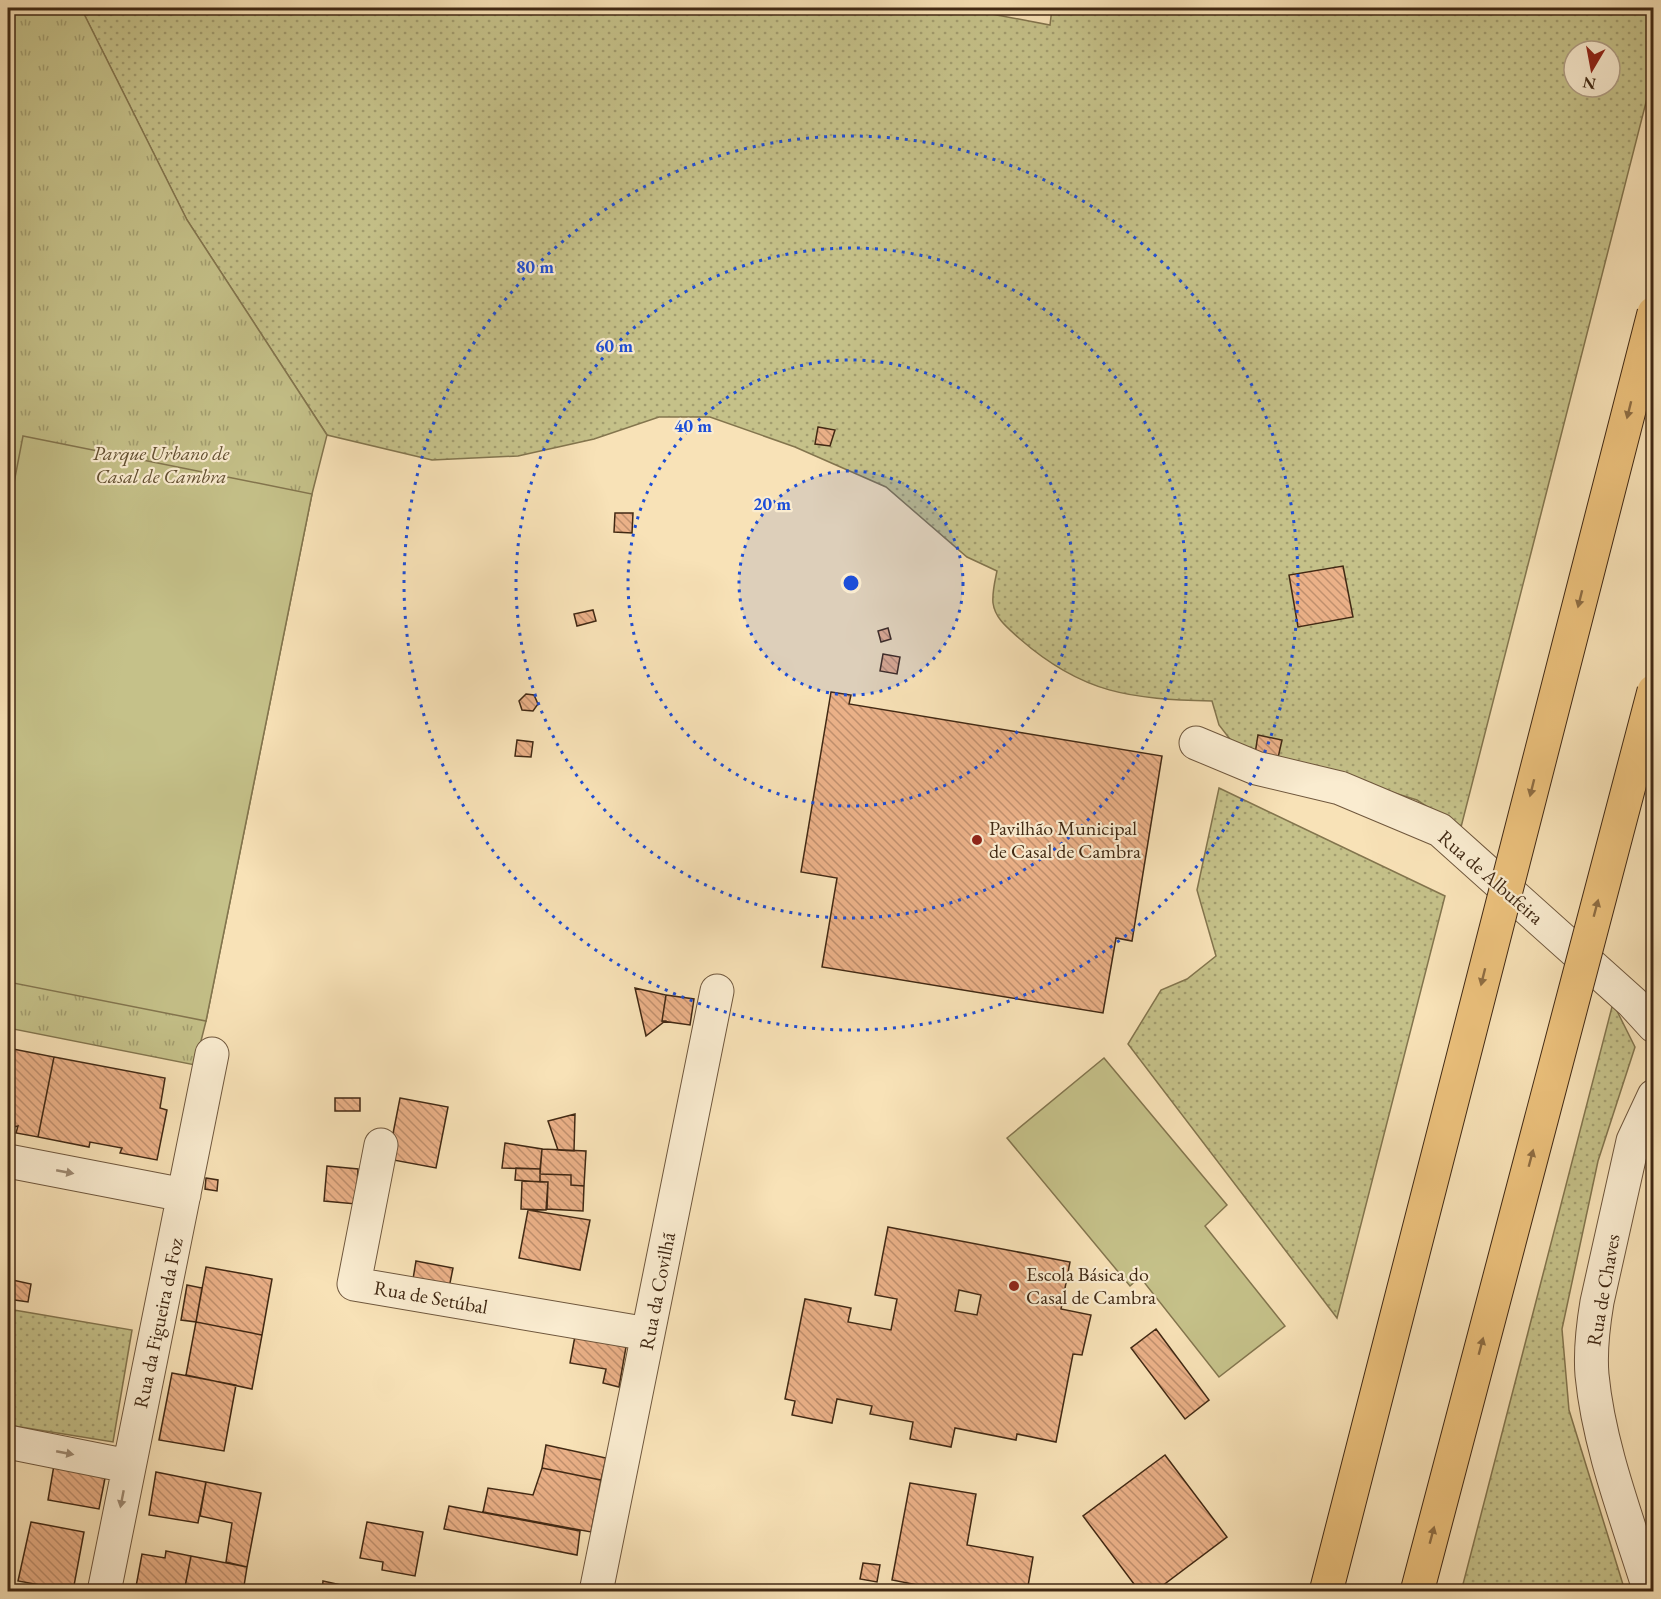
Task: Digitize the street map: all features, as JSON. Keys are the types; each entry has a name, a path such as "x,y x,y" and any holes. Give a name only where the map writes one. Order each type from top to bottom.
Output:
{"highway":[{"path":"1326,1592 1653,313"},
{"path":"1417,1592 1653,691"}],"street":[{"name":"Rua de Albufeira","path":"1196,743 1256,768 1340,789 1440,830 1632,1002 1653,1026"},
{"name":"Rua da Covilhã","path":"596,1592 717,991"},
{"name":"Rua da Figueira da Foz","path":"104,1592 212,1054"},
{"name":"Rua de Chaves","path":"1650,1592 1597,1412 1592,1373 1593,1328 1597,1302 1639,1123 1653,1096"},
{"path":"1628,1165 1653,1130"},
{"name":"Rua de Setúbal","path":"381,1145 354,1284 648,1334"},
{"path":"8,1161 184,1195"},
{"path":"8,1442 128,1466"}],"green space":[{"name":"Parque Urbano de Casal de Cambra","path":"8,8 81,8 187,220 327,435 312,494 206,1021 195,1065 8,1028"},
{"path":"81,8 960,8 1050,25 1052,8 1653,8 1653,75 1459,835 1443,817 1417,800 1233,743 1219,725 1212,701 1132,695 1109,690 1065,672 1020,639 1000,619 993,603 997,571 967,557 886,487 795,447 710,417 659,417 594,439 518,456 432,460 327,435 187,220"},
{"path":"23,436 312,494 206,1021 8,982 8,514"},
{"path":"1219,788 1445,896 1337,1318 1128,1044 1161,990 1187,979 1216,956 1197,890"},
{"path":"1613,1003 1635,1047 1598,1161 1562,1329 1569,1410 1625,1591 1461,1592"},
{"path":"1104,1058 1227,1205 1205,1226 1285,1326 1219,1377 1140,1277 1130,1286 1007,1138"},
{"path":"8,1309 132,1330 113,1442 8,1425"}],"building":[{"path":"818,427 835,430 830,446 815,444"},
{"path":"615,513 633,513 632,533 614,532"},
{"path":"1343,566 1353,617 1298,627 1289,575"},
{"path":"593,610 596,621 577,626 574,614"},
{"path":"888,628 891,639 881,642 878,631"},
{"path":"883,654 900,657 897,674 880,671"},
{"name":"Pavilhão Municipal de Casal de Cambra","path":"831,692 851,695 849,704 1162,756 1132,941 1116,938 1103,1013 822,967 837,878 801,872"},
{"path":"526,694 534,695 538,704 533,711 522,710 519,701"},
{"path":"1258,735 1282,740 1278,758 1255,754"},
{"path":"517,740 533,742 531,757 515,756"},
{"path":"635,988 666,995 662,1021 665,1021 646,1036"},
{"path":"666,995 694,999 690,1025 662,1021"},
{"path":"8,1048 54,1057 38,1137 16,1133 18,1126 8,1128"},
{"path":"54,1057 165,1078 160,1108 167,1110 157,1160 120,1153 122,1148 90,1142 89,1147 38,1137"},
{"path":"335,1098 360,1098 360,1111 335,1111"},
{"path":"400,1098 448,1107 436,1168 388,1159"},
{"path":"575,1114 574,1151 558,1150 548,1121"},
{"path":"505,1143 542,1149 540,1169 502,1168"},
{"path":"542,1149 586,1151 584,1186 571,1185 571,1175 540,1174"},
{"path":"327,1166 358,1169 356,1204 324,1201"},
{"path":"516,1168 540,1169 540,1182 515,1180"},
{"path":"540,1174 571,1175 571,1185 584,1186 583,1211 547,1209 548,1182 540,1182"},
{"path":"206,1178 218,1180 217,1191 205,1189"},
{"path":"522,1181 548,1182 546,1210 521,1209"},
{"path":"528,1210 590,1220 580,1270 519,1258"},
{"path":"888,1227 1070,1262 1061,1309 1091,1315 1082,1355 1073,1354 1056,1442 1017,1434 1016,1440 955,1428 951,1447 910,1439 913,1422 870,1414 872,1406 837,1399 832,1423 792,1415 795,1401 785,1399 805,1299 851,1308 848,1322 891,1330 897,1299 875,1295","holes":["959,1290 981,1295 977,1315 955,1311"]},
{"path":"416,1261 453,1268 449,1288 409,1303"},
{"path":"206,1267 272,1279 262,1335 196,1322"},
{"path":"8,1279 31,1284 28,1302 8,1299"},
{"path":"187,1285 202,1288 196,1322 181,1320"},
{"path":"196,1322 262,1335 252,1389 186,1375"},
{"path":"1156,1329 1209,1400 1185,1419 1131,1348"},
{"path":"575,1336 626,1347 619,1387 603,1383 606,1369 570,1363"},
{"path":"172,1373 236,1385 224,1451 159,1440"},
{"path":"546,1445 606,1458 601,1480 542,1468"},
{"path":"1165,1455 1227,1537 1154,1592 1140,1592 1083,1516"},
{"path":"54,1465 106,1473 99,1509 48,1500"},
{"path":"542,1468 601,1480 591,1532 483,1512 488,1488 533,1495"},
{"path":"156,1472 206,1482 198,1523 149,1515"},
{"path":"206,1482 261,1493 247,1567 226,1562 232,1523 200,1516"},
{"path":"910,1483 976,1494 967,1545 1033,1557 1027,1592 953,1592 892,1580"},
{"path":"449,1506 580,1531 577,1555 444,1529"},
{"path":"31,1522 84,1532 73,1591 18,1581"},
{"path":"367,1522 423,1532 415,1576 382,1570 383,1562 360,1558"},
{"path":"166,1551 191,1556 184,1592 135,1592 142,1554 165,1558"},
{"path":"191,1556 247,1567 243,1592 184,1592"},
{"path":"863,1563 880,1565 877,1582 860,1579"},
{"path":"323,1581 355,1588 355,1592 322,1592"}],"place":[{"name":"Pavilhão Municipal de Casal de Cambra","path":"977,840"},
{"name":"Escola Básica do Casal de Cambra","path":"1014,1286"}]}
